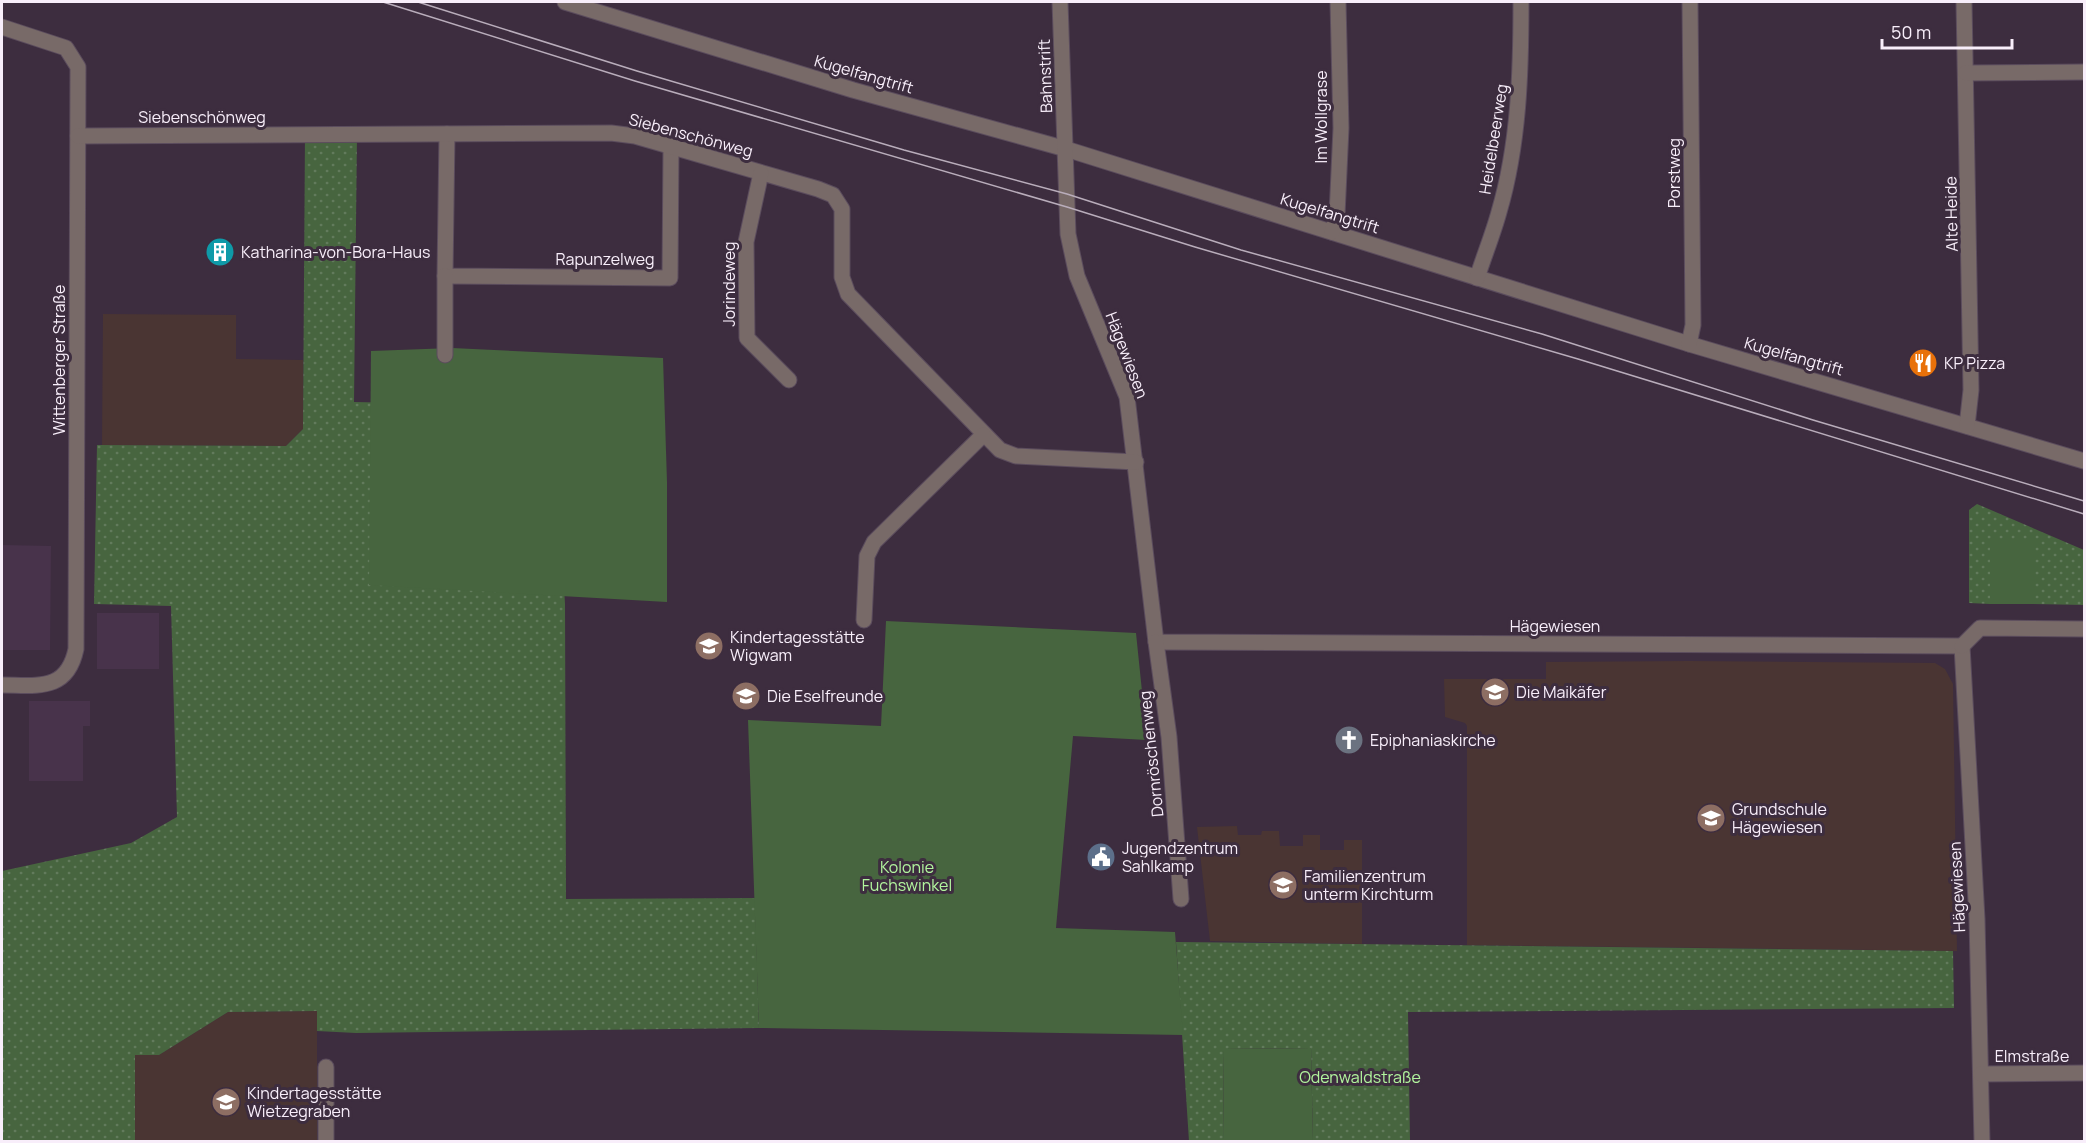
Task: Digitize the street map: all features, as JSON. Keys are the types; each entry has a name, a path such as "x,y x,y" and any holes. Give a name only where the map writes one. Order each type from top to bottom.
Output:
{"street":[{"name":"Kugelfangtrift","path":"565,2 853,90 1066,149 1689,344 2085,461"},
{"name":"Bahnstrift","path":"1060,2 1066,149"},
{"name":"Im Wollgrase","path":"1332,232 1337,215 1341,128 1338,2"},
{"name":"Heidelbeerweg","path":"1477,278 1499,212 1511,160 1518,106 1521,2"},
{"name":"Porstweg","path":"1689,344 1693,325 1690,2"},
{"name":"Alte Heide","path":"1964,2 1971,390 1967,426"},
{"name":"Wittenberger Straße","path":"2,27 66,48 78,67 76,649 72,667 57,681 41,685 2,685"},
{"path":"1966,73 2085,72"},
{"name":"Siebenschönweg","path":"78,136 611,133 635,136 818,189 833,195 842,209 842,277 848,294 1000,450 1016,456 1136,462"},
{"path":"445,355 447,135"},
{"name":"Rapunzelweg","path":"445,276 670,278 671,147"},
{"name":"Hägewiesen","path":"1066,149 1070,254 1088,305 1127,397 1156,642 1962,646 1977,919 1982,1142"},
{"name":"Jorindeweg","path":"761,172 746,242 747,338 789,380"},
{"path":"864,620 867,556 874,542 983,435"},
{"path":"1962,646 1980,628 2085,628"},
{"name":"Dornröschenweg","path":"1156,642 1169,737 1181,899"},
{"path":"326,1067 326,1142"},
{"name":"Elmstraße","path":"1981,1074 2085,1073"}],"shaded area":[{"path":"103,314 236,315 236,359 303,360 303,429 286,446 102,445"},
{"path":"2,545 51,546 50,650 2,650"},
{"path":"97,613 159,613 159,669 97,669"},
{"name":"Grundschule Hägewiesen","path":"1546,662 1935,663 1945,669 1953,684 1957,951 1467,945 1467,726 1465,723 1445,717 1444,679 1546,679"},
{"path":"29,701 90,701 90,726 83,726 83,781 29,781"},
{"name":"Familienzentrum unterm Kirchturm","path":"1237,826 1238,835 1261,835 1262,831 1279,831 1280,846 1303,846 1303,835 1320,835 1320,850 1344,850 1344,840 1362,840 1362,944 1210,941 1197,827"},
{"name":"Kindertagesstätte Wietzegraben","path":"317,1011 317,1141 135,1142 135,1055 159,1055 228,1012"}],"green space":[{"path":"305,134 357,134 354,402 553,406 565,604 566,899 755,898 759,1028 356,1033 317,1031 317,1011 228,1012 159,1055 135,1055 135,1141 2,1141 2,871 131,843 177,817 171,606 94,604 97,445 286,446 303,429"},
{"path":"452,348 663,358 667,482 667,602 369,585 371,351"},
{"path":"1977,504 2084,550 2084,605 2033,604 2033,540 1990,540 1990,604 1969,603 1969,510"},
{"path":"1990,540 2033,540 2033,604 1990,604"},
{"name":"Kolonie Fuchswinkel","path":"886,621 1136,633 1147,740 1073,736 1056,928 1175,932 1183,1035 759,1028 748,720 881,726"},
{"name":"Odenwaldstraße","path":"1176,942 1953,951 1954,1008 1408,1012 1410,1141 1313,1141 1311,1048 1223,1049 1224,1141 1189,1141"},
{"path":"1311,1048 1313,1141 1224,1141 1223,1049"}],"tram line":[{"path":"383,2 635,81 1578,359 2084,514"},
{"path":"418,2 637,71 904,150 1067,194 1241,250 1542,334 1813,420 2084,501"}],"place":[{"name":"Katharina-von-Bora-Haus","path":"220,252"},
{"name":"KP Pizza","path":"1923,363"},
{"name":"Kindertagesstätte Wigwam","path":"709,646"},
{"name":"Die Maikäfer","path":"1495,692"},
{"name":"Die Eselfreunde","path":"746,696"},
{"name":"Epiphaniaskirche","path":"1349,740"},
{"name":"Grundschule Hägewiesen","path":"1711,818"},
{"name":"Jugendzentrum Sahlkamp","path":"1101,857"},
{"name":"Familienzentrum unterm Kirchturm","path":"1283,885"},
{"name":"Kindertagesstätte Wietzegraben","path":"226,1102"}]}
